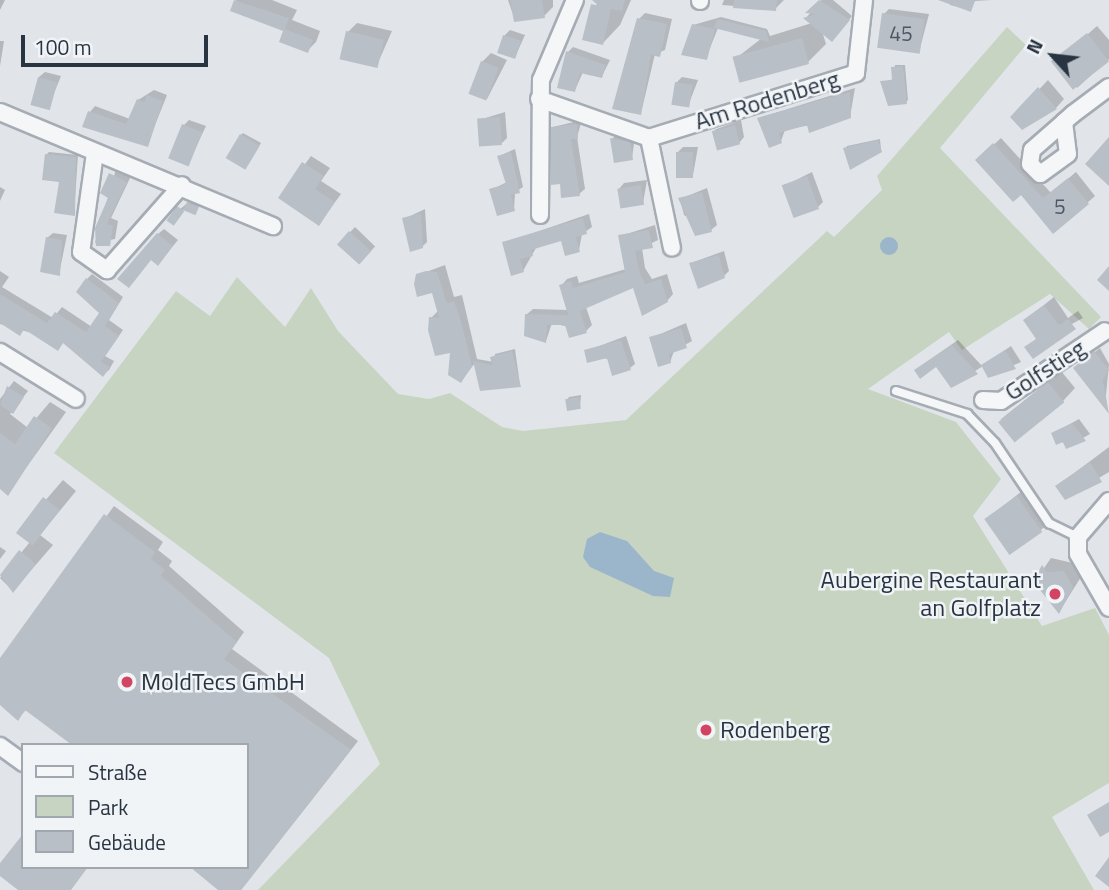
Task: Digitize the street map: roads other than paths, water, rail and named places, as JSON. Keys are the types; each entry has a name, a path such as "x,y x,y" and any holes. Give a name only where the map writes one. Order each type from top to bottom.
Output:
{"street":[{"path":"540,215 539,99 575,0"},
{"name":"Am Rodenberg","path":"649,138 856,73 864,0"},
{"path":"1064,122 1109,87"},
{"path":"539,99 649,138 671,248"},
{"path":"0,112 95,153 182,185 273,226"},
{"path":"95,153 81,252 107,270 182,185"},
{"name":"Golfstieg","path":"983,400 1001,401 1108,331"},
{"path":"0,352 76,398"},
{"path":"1109,501 1078,537 1078,554 1109,608"},
{"path":"0,746 21,762"}],"lane":[{"path":"896,391 967,414 995,443 1049,523 1078,537"}],"water":[{"path":"885,237 893,237 898,246 896,253 885,255 880,250 880,242"},
{"path":"600,532 627,541 654,571 674,578 670,597 653,596 590,567 583,557 587,539"}],"place":[{"name":"Aubergine Restaurant an Golfplatz","path":"1055,594"},
{"name":"MoldTecs GmbH","path":"127,682"},
{"name":"Rodenberg","path":"706,730"}]}
